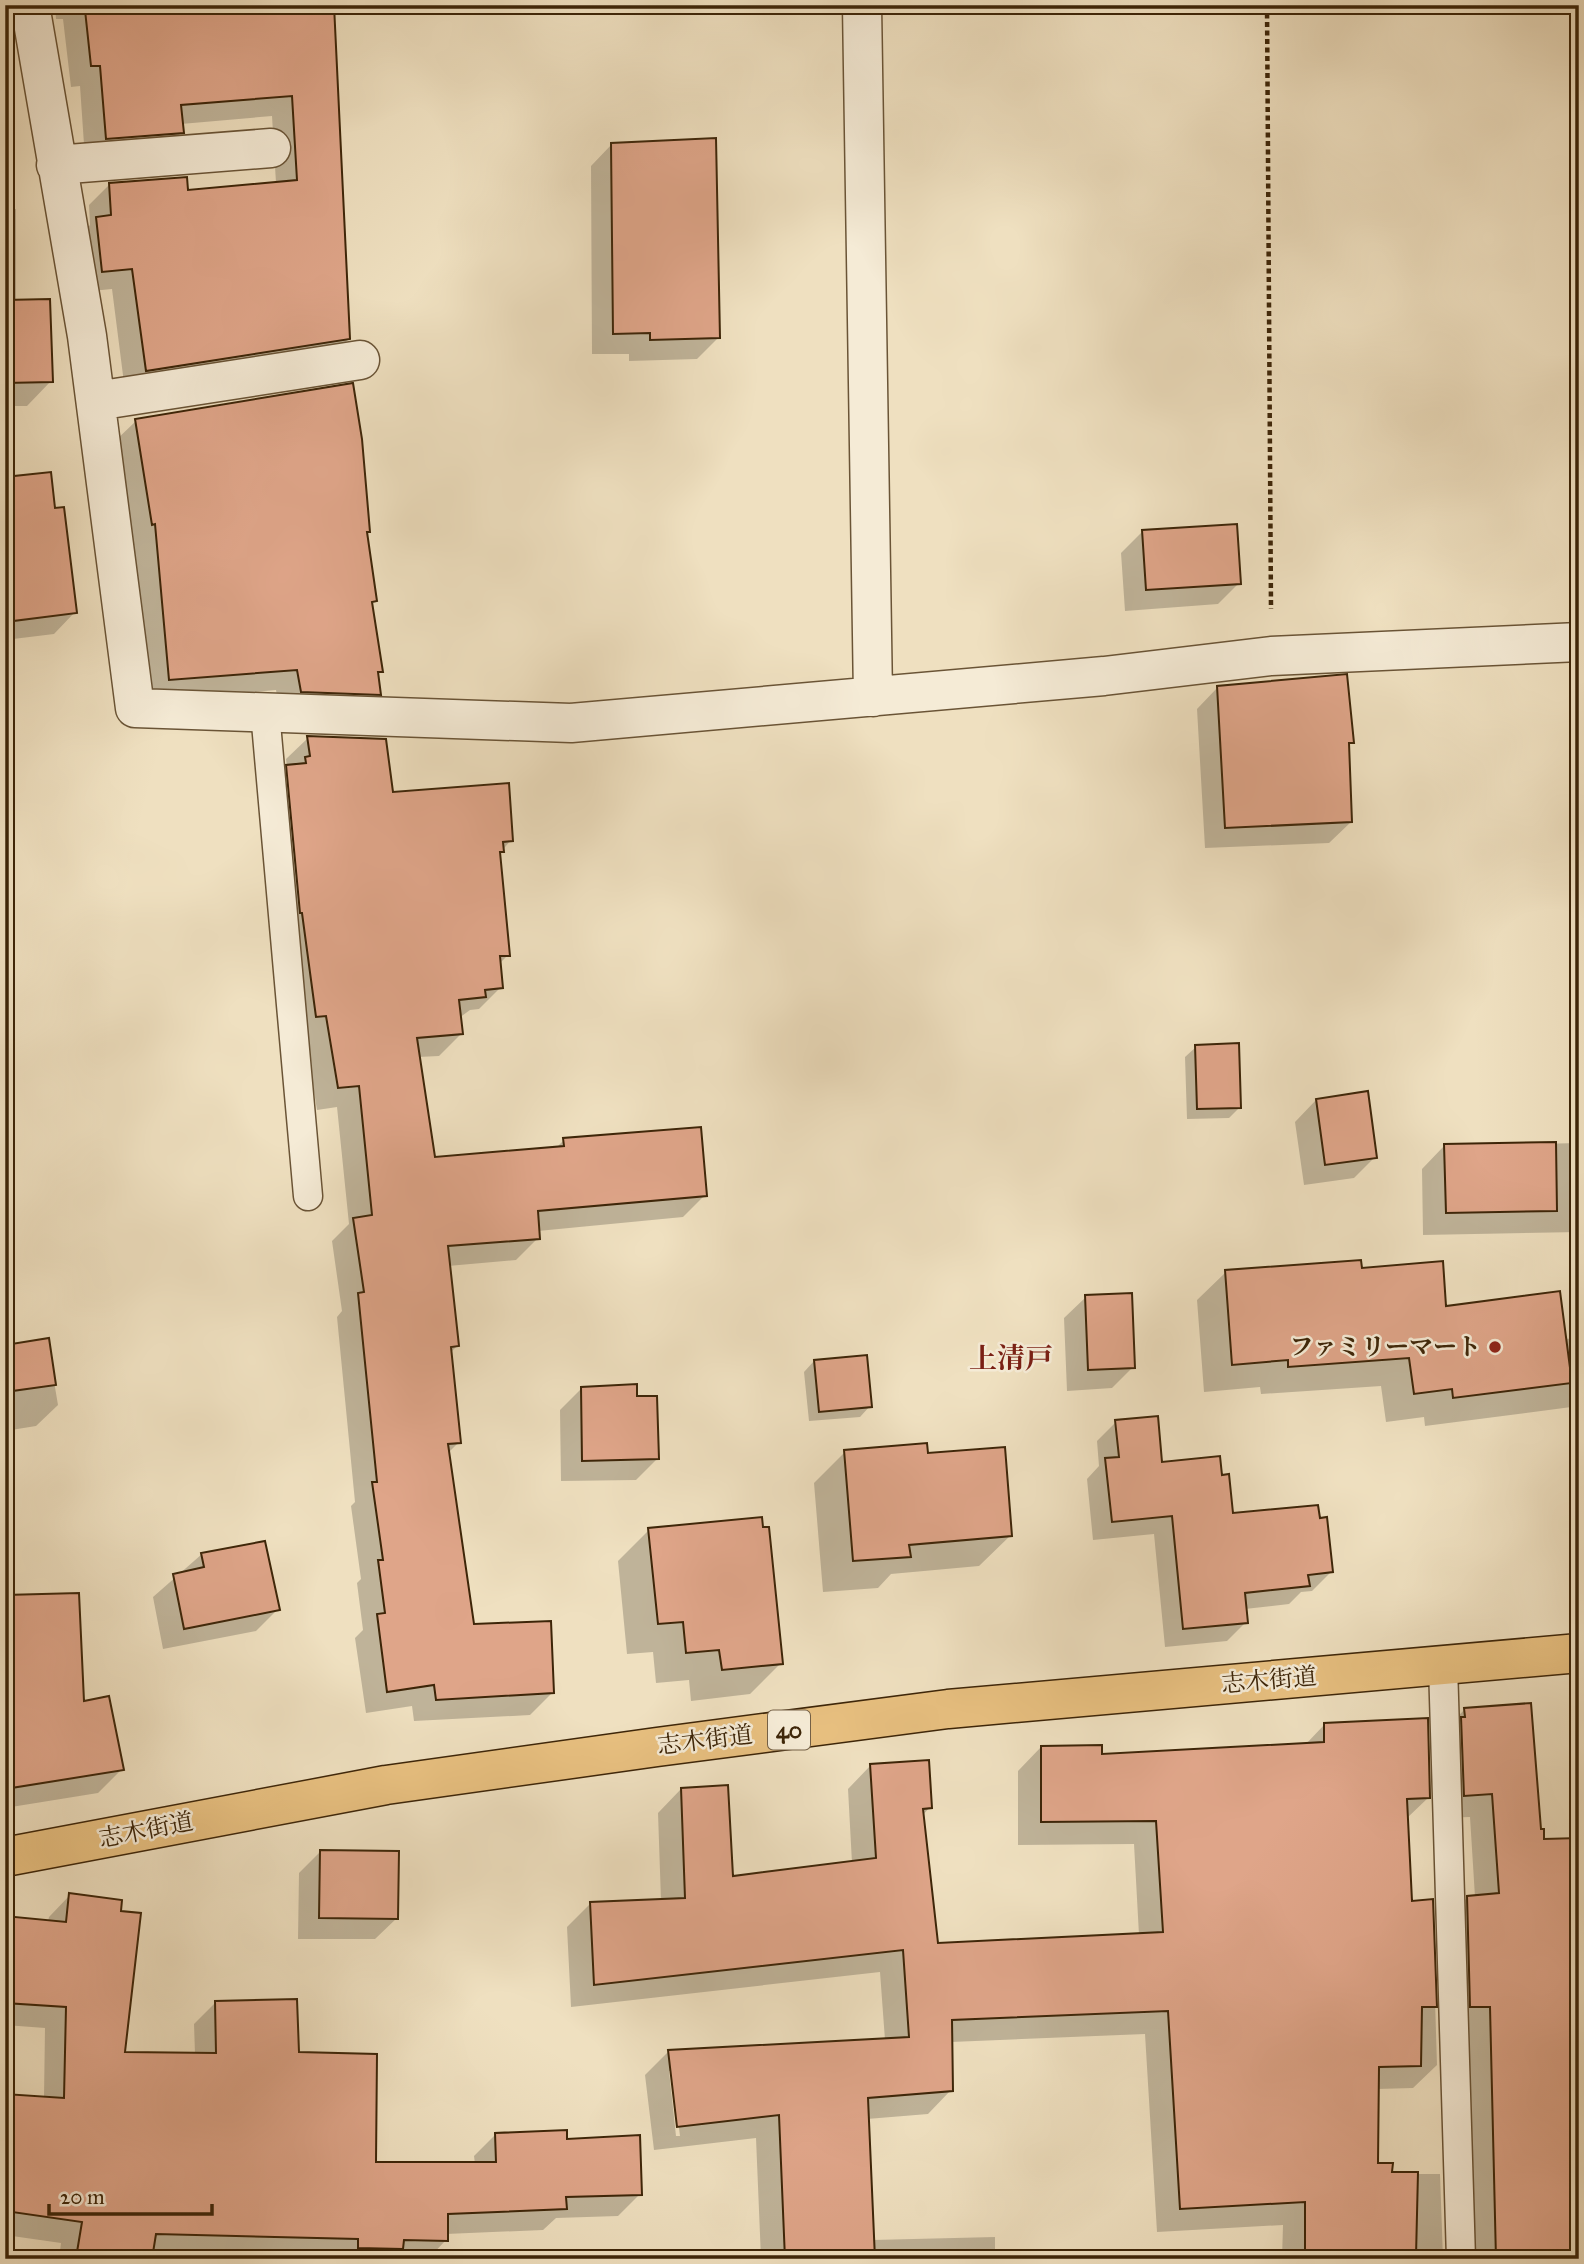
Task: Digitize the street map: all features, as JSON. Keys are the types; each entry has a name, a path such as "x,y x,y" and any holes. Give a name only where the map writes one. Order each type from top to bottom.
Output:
{"main road":[{"name":"志木街道","path":"5,1857 386,1785 670,1745 948,1709 1579,1653"}],"street":[{"path":"30,5 96,401 135,708 571,723 1104,676 1271,656 1579,642"},
{"path":"862,5 873,697"},
{"path":"56,165 271,148"},
{"path":"96,401 360,360"}],"lane":[{"path":"265,712 308,1196"},
{"path":"1443,1665 1461,2259"}],"path":[{"path":"1267,5 1271,656"}],"building":[{"path":"143,5 334,5 350,339 146,371 132,269 102,272 96,217 111,215 109,183 187,177 188,190 297,180 292,96 181,105 184,133 106,139 100,66 91,66 85,10"},
{"path":"716,138 720,338 650,340 650,333 613,334 611,143"},
{"path":"50,299 53,382 5,383 5,300"},
{"path":"353,383 362,439 370,532 367,532 377,601 372,602 383,672 378,672 381,695 301,692 297,670 169,680 155,524 152,525 135,419"},
{"path":"51,472 55,508 64,507 77,613 5,622 5,477"},
{"path":"1237,524 1241,584 1146,590 1142,530"},
{"path":"1347,674 1354,743 1349,743 1352,822 1225,828 1217,686"},
{"path":"307,736 386,739 393,792 509,783 513,841 503,842 504,852 500,852 510,956 500,956 503,988 485,990 486,997 459,1000 463,1034 417,1038 435,1157 564,1146 563,1138 701,1127 707,1196 538,1211 540,1239 448,1246 459,1346 451,1347 461,1443 448,1444 474,1624 551,1621 554,1693 436,1700 434,1685 387,1692 377,1614 385,1613 378,1560 383,1560 372,1482 377,1482 358,1293 364,1292 353,1218 372,1215 359,1086 338,1088 326,1016 316,1017 300,913 286,765 306,763 305,757 310,756"},
{"path":"1239,1043 1241,1108 1197,1109 1195,1045"},
{"path":"1368,1091 1377,1158 1325,1165 1316,1099"},
{"path":"1556,1142 1557,1211 1446,1213 1444,1144"},
{"path":"1361,1260 1362,1268 1443,1261 1446,1306 1560,1291 1572,1383 1453,1398 1452,1389 1414,1394 1409,1358 1288,1367 1288,1360 1232,1365 1225,1270"},
{"path":"1132,1293 1135,1368 1088,1370 1085,1295"},
{"path":"49,1338 56,1385 5,1392 5,1345"},
{"path":"867,1355 872,1407 819,1412 814,1360"},
{"path":"637,1384 637,1396 657,1396 659,1459 582,1461 581,1387"},
{"path":"1158,1416 1162,1462 1220,1456 1222,1475 1229,1474 1233,1513 1318,1505 1320,1518 1327,1517 1333,1572 1308,1575 1310,1586 1245,1593 1248,1623 1183,1629 1172,1516 1112,1522 1105,1458 1119,1457 1115,1420"},
{"path":"927,1443 928,1453 1005,1447 1012,1536 909,1545 911,1557 853,1561 844,1450"},
{"path":"762,1517 763,1527 769,1527 783,1664 722,1670 719,1650 686,1653 683,1622 658,1624 648,1528"},
{"path":"265,1541 280,1610 184,1629 173,1574 204,1567 201,1553"},
{"path":"79,1593 84,1701 109,1696 124,1770 5,1789 5,1595"},
{"path":"1531,1703 1544,1839 1579,1838 1579,2259 1496,2259 1490,2007 1470,2007 1467,1896 1499,1893 1492,1794 1464,1796 1461,1717 1465,1717 1464,1708"},
{"path":"1428,1718 1430,1798 1407,1799 1412,1901 1433,1899 1437,2007 1422,2007 1421,2066 1379,2067 1378,2163 1393,2163 1392,2172 1418,2172 1416,2256 1305,2259 1305,2202 1180,2209 1168,2011 952,2020 953,2091 868,2098 875,2259 785,2259 779,2115 677,2127 668,2050 909,2037 903,1950 594,1985 590,1902 685,1898 681,1788 728,1785 733,1876 876,1858 870,1764 929,1760 932,1808 923,1809 938,1943 1163,1932 1156,1821 1041,1822 1041,1746 1102,1745 1102,1754 1324,1742 1324,1723"},
{"path":"320,1850 399,1851 398,1919 319,1918"},
{"path":"69,1893 122,1900 121,1911 141,1913 125,2052 216,2053 215,2001 297,1999 299,2052 377,2054 376,2162 496,2162 495,2133 567,2130 567,2139 640,2135 642,2195 566,2197 567,2209 448,2214 448,2241 404,2240 403,2249 358,2248 358,2239 156,2234 152,2259 120,2259 77,2252 82,2222 5,2211 5,2094 64,2098 66,2007 5,2003 5,1916 66,1922"}],"place":[{"name":"ファミリーマート","path":"1495,1347"}],"district":[{"name":"上清戸","path":"1011,1358"}]}
